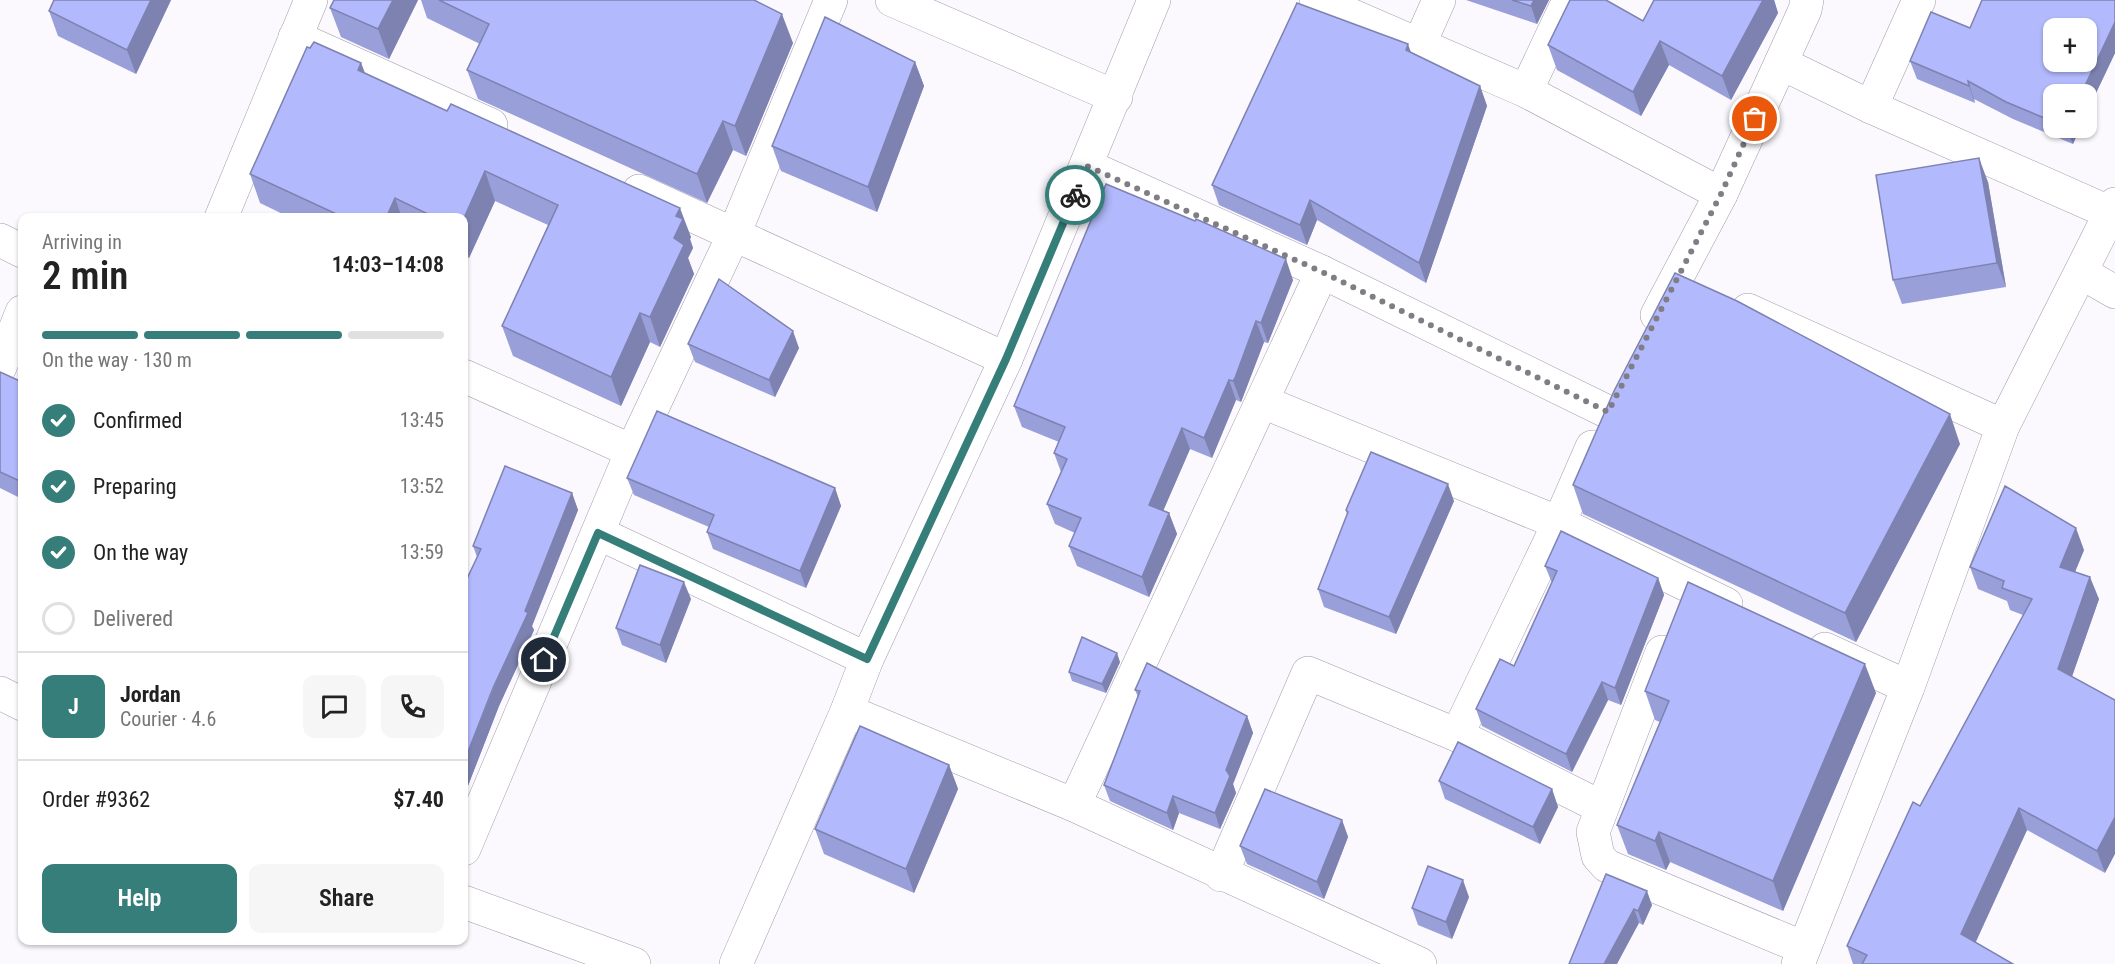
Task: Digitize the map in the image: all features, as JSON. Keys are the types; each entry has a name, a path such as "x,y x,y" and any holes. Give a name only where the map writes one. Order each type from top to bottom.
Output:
{"street":[{"path":"223,213 311,0"},
{"path":"468,840 632,451 734,234 831,0"},
{"path":"892,0 1116,97"},
{"path":"736,964 847,711 867,659 1006,359 1116,97 1154,0"},
{"path":"1316,0 1526,90 1721,194"},
{"path":"1419,45 1439,0"},
{"path":"1526,90 1569,0"},
{"path":"1645,339 1721,194 1805,10 1807,0"},
{"path":"1871,107 1919,0"},
{"path":"295,37 520,138"},
{"path":"1681,605 1601,807 1593,832 1598,856 1607,866 1801,956 1908,687 2003,426 2113,208 1871,107 1781,63"},
{"path":"1087,166 1322,272 1608,412"},
{"path":"617,181 1006,359"},
{"path":"0,240 18,249"},
{"path":"1074,805 1322,272"},
{"path":"2082,273 2115,292"},
{"path":"1676,277 2003,426"},
{"path":"18,322 0,368 18,377"},
{"path":"468,378 632,451"},
{"path":"1457,735 1559,524 1624,381"},
{"path":"1263,402 1559,524 1681,605 1751,615"},
{"path":"598,533 867,659"},
{"path":"1792,634 1908,687"},
{"path":"1221,875 1308,673 1457,735 1601,807"},
{"path":"0,693 18,702"},
{"path":"847,711 1074,805 1221,875 1420,964"},
{"path":"468,903 634,964"}],"building":[{"path":"54,0 151,0 127,50 49,11"},
{"path":"334,0 393,0 378,29 330,8"},
{"path":"439,0 754,0 782,14 735,126 723,121 697,174 467,70 489,24"},
{"path":"1512,0 1534,0 1531,6"},
{"path":"1570,0 1606,0 1643,21 1654,0 1763,0 1722,76 1660,41 1633,92 1548,45"},
{"path":"1982,0 2115,0 2115,22 2097,60 2097,18 2043,18 2043,72 2091,72 2086,84 2043,84 2043,117 2006,102 1968,81 1969,86 1910,61 1931,12 1970,28"},
{"path":"1297,3 1408,44 1406,50 1480,86 1419,263 1310,200 1300,225 1212,185"},
{"path":"825,17 915,62 868,187 772,146"},
{"path":"314,42 361,63 358,70 447,111 451,104 680,208 676,216 683,219 674,238 684,245 650,317 640,313 611,377 502,326 558,205 485,171 466,213 426,213 395,198 388,213 334,213 250,174 307,47 310,48"},
{"path":"1979,158 1997,263 1893,280 1876,175"},
{"path":"1106,184 1195,221 1196,219 1286,259 1261,323 1256,321 1235,378 1233,381 1229,380 1204,438 1182,428 1149,505 1169,513 1142,577 1069,546 1081,518 1047,504 1067,459 1054,453 1065,427 1014,406"},
{"path":"1675,273 1737,301 1950,414 1845,613 1573,485 1614,391"},
{"path":"719,279 793,331 769,380 688,344"},
{"path":"0,372 18,380 18,480 0,472"},
{"path":"657,411 835,488 800,571 707,532 714,515 627,478"},
{"path":"1371,452 1448,484 1389,617 1318,589 1348,512 1346,510"},
{"path":"505,466 572,493 525,611 528,613 493,688 468,752 468,577 481,549 473,546"},
{"path":"2005,486 2076,528 2060,567 2090,577 2058,669 2115,700 2115,817 2097,851 2019,808 1961,934 2013,964 1862,964 1867,955 1847,946 1913,802 1920,806 2032,599 2002,588 2004,581 1970,567"},
{"path":"1561,531 1658,578 1615,688 1602,682 1566,754 1476,709 1500,659 1514,666 1557,571 1545,566"},
{"path":"640,565 684,582 660,645 616,628"},
{"path":"1688,582 1865,664 1773,881 1659,832 1655,841 1617,825 1669,701 1645,691"},
{"path":"1082,637 1117,653 1102,684 1069,672"},
{"path":"1147,663 1247,716 1226,770 1230,776 1215,813 1173,796 1167,813 1104,785 1140,691 1135,690"},
{"path":"860,726 949,765 906,869 815,829"},
{"path":"1458,742 1552,789 1533,827 1439,781"},
{"path":"1265,789 1342,820 1317,882 1240,846"},
{"path":"1428,866 1463,880 1446,922 1412,908"},
{"path":"1606,874 1647,891 1638,911 1634,909 1604,964 1569,964"}],"way so far":[{"path":"1075,195 1087,166 1322,272 1608,412 1721,194 1755,119"}],"route":[{"path":"544,660 598,533 867,659 1006,359 1075,195"}]}
